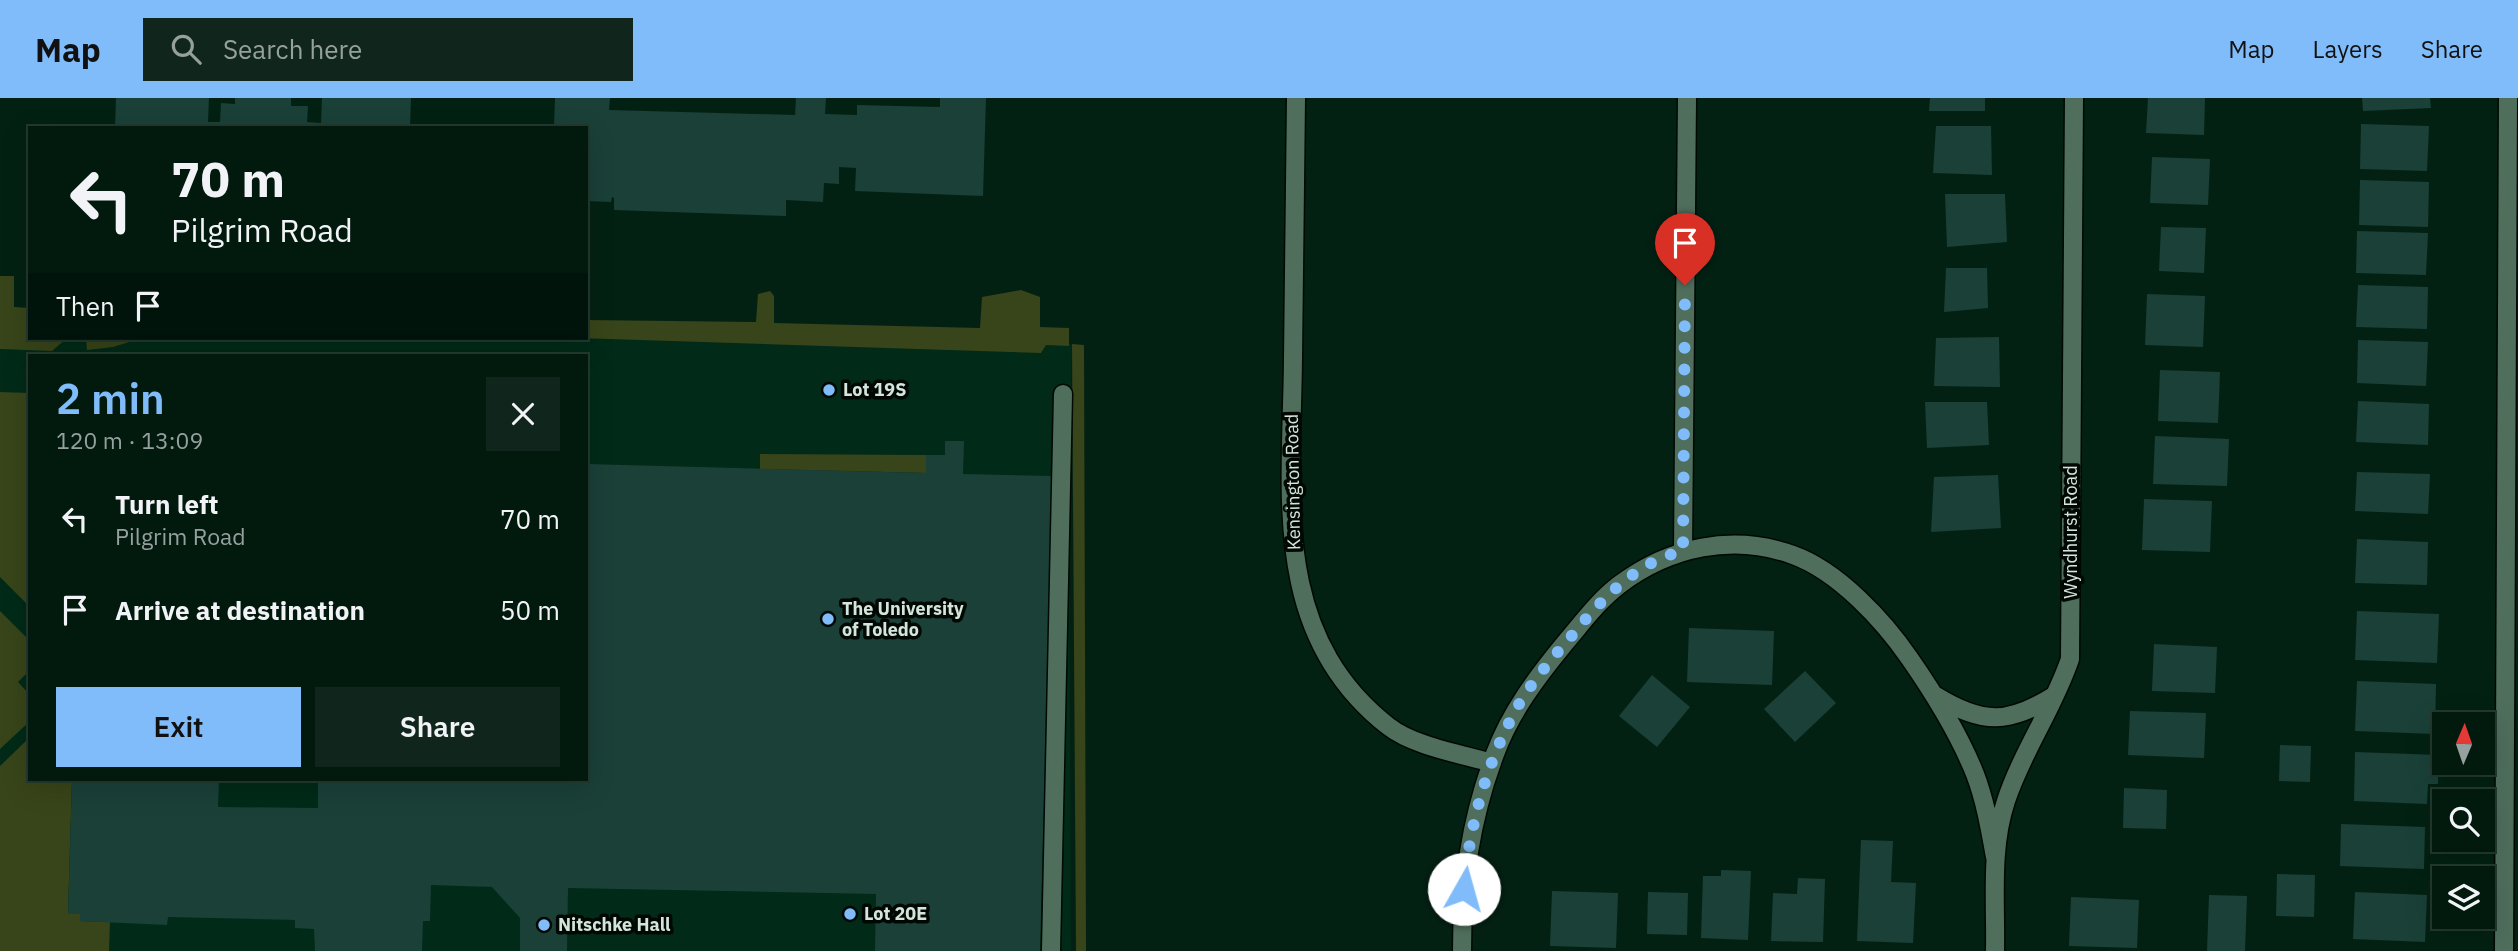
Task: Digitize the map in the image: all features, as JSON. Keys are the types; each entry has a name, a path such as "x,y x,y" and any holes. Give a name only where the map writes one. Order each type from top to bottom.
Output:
{"street":[{"name":"Kensington Road","path":"1296,98 1290,519 1304,604 1328,660 1368,710 1390,728 1413,740 1492,763"},
{"path":"1683,551 1687,98"},
{"name":"Wyndhurst Road","path":"1995,951 1995,856 1998,830 2008,794 2057,693 2070,659 2074,98"},
{"path":"2504,951 2508,98"},
{"path":"1051,951 1063,394"},
{"path":"1462,951 1465,867 1480,793 1511,718 1531,687 1592,611 1618,586 1671,554 1699,547 1758,546 1795,555 1854,594 1878,616 1933,694 1975,775 1995,856"},
{"path":"1933,694 1964,712 1980,717 2021,714 2057,693"}],"shaded area":[{"path":"0,276 14,276 14,307 28,308 28,340 65,340 52,351 0,349"},
{"path":"1021,290 1040,297 1040,327 1069,328 1069,346 1046,345 1041,353 588,338 588,320 756,322 758,294 770,291 774,296 774,323 980,328 982,297"},
{"name":"The University of Toledo","path":"0,319 28,337 28,340 588,340 588,333 1072,344 1069,460 1071,951 0,951"},
{"path":"86,340 136,340 113,347 87,350"},
{"path":"1072,344 1084,345 1086,951 1076,951"},
{"path":"0,392 28,393 28,605 0,577"},
{"path":"760,454 926,455 926,473 760,469"},
{"path":"0,611 28,639 28,672 18,682 28,693 28,723 0,749"},
{"path":"28,739 28,781 72,781 68,913 80,914 80,921 110,922 109,951 0,951 0,766"}],"building":[{"path":"116,98 209,98 208,122 220,122 221,103 235,104 235,98 291,98 291,106 308,106 307,122 321,123 322,98 411,98 410,126 115,126"},
{"path":"555,98 610,98 609,110 795,115 796,98 826,98 825,114 857,115 857,105 940,107 940,98 986,98 983,196 855,191 856,168 839,167 839,184 824,183 823,202 786,200 786,216 614,210 612,197 611,202 588,201 588,126 554,126"},
{"path":"1930,98 1985,98 1985,111 1929,111"},
{"path":"2148,98 2205,98 2204,135 2146,133"},
{"path":"2362,98 2430,98 2431,108 2363,111"},
{"path":"2361,124 2429,126 2427,171 2360,169"},
{"path":"1936,126 1991,126 1992,175 1933,173"},
{"path":"2152,157 2210,159 2208,205 2150,203"},
{"path":"2360,180 2429,182 2428,227 2359,225"},
{"path":"1945,194 2005,194 2007,242 1947,247"},
{"path":"2161,227 2206,228 2204,273 2159,271"},
{"path":"2357,231 2428,233 2426,275 2356,273"},
{"path":"1946,268 1987,268 1988,308 1944,312"},
{"path":"2358,285 2428,287 2427,329 2356,327"},
{"path":"2147,294 2205,296 2203,347 2145,345"},
{"path":"1999,337 2000,387 1934,386 1936,338"},
{"path":"2358,340 2428,342 2426,386 2357,383"},
{"path":"2160,370 2220,372 2218,423 2158,421"},
{"path":"2358,401 2429,404 2428,445 2356,442"},
{"path":"1925,402 1987,402 1989,445 1927,448"},
{"path":"2155,436 2229,439 2227,486 2153,484"},
{"name":"The University of Toledo","path":"945,441 964,441 963,474 1053,476 1040,951 875,951 876,894 568,888 567,951 520,951 520,918 492,887 431,885 430,921 423,921 422,951 315,951 314,929 295,928 295,920 168,917 167,925 80,921 80,914 68,914 72,781 219,781 218,807 318,808 318,781 588,781 588,464 926,473 926,455 945,455"},
{"path":"2357,472 2430,474 2428,514 2355,511"},
{"path":"1998,475 2001,528 1931,532 1934,477"},
{"path":"2144,499 2212,501 2210,552 2142,550"},
{"path":"2357,539 2428,542 2427,585 2355,583"},
{"path":"2357,611 2439,614 2437,663 2355,660"},
{"path":"1689,628 1774,631 1772,685 1687,682"},
{"path":"2154,644 2217,647 2215,693 2152,691"},
{"path":"1805,671 1836,703 1795,742 1764,709"},
{"path":"1652,675 1690,707 1657,747 1619,716"},
{"path":"2357,681 2436,684 2432,734 2355,731"},
{"path":"2130,711 2206,713 2204,758 2128,755"},
{"path":"2280,745 2311,746 2310,782 2279,781"},
{"path":"2355,752 2432,755 2432,775 2438,775 2438,784 2428,784 2427,804 2354,801"},
{"path":"2124,788 2167,790 2166,829 2123,828"},
{"path":"2341,824 2425,827 2424,869 2340,866"},
{"path":"1861,840 1893,841 1891,882 1916,883 1913,943 1857,941"},
{"path":"1721,870 1751,871 1748,940 1701,938 1703,876 1721,876"},
{"path":"2277,874 2315,875 2314,917 2276,916"},
{"path":"1798,878 1825,879 1823,942 1771,941 1773,893 1797,894"},
{"path":"1552,891 1618,893 1616,948 1550,946"},
{"path":"1648,892 1688,893 1687,935 1647,934"},
{"path":"2355,892 2427,895 2425,942 2353,939"},
{"path":"2209,895 2247,896 2245,951 2207,951"},
{"path":"2071,897 2139,900 2137,948 2069,946"}],"place":[{"name":"Lot 19S","path":"829,390"},
{"name":"The University of Toledo","path":"828,619"},
{"name":"Lot 20E","path":"850,914"},
{"name":"Nitschke Hall","path":"544,925"}],"route":[{"path":"1464,889 1465,867 1480,793 1511,718 1531,687 1592,611 1618,586 1646,567 1683,551 1685,285"}]}
